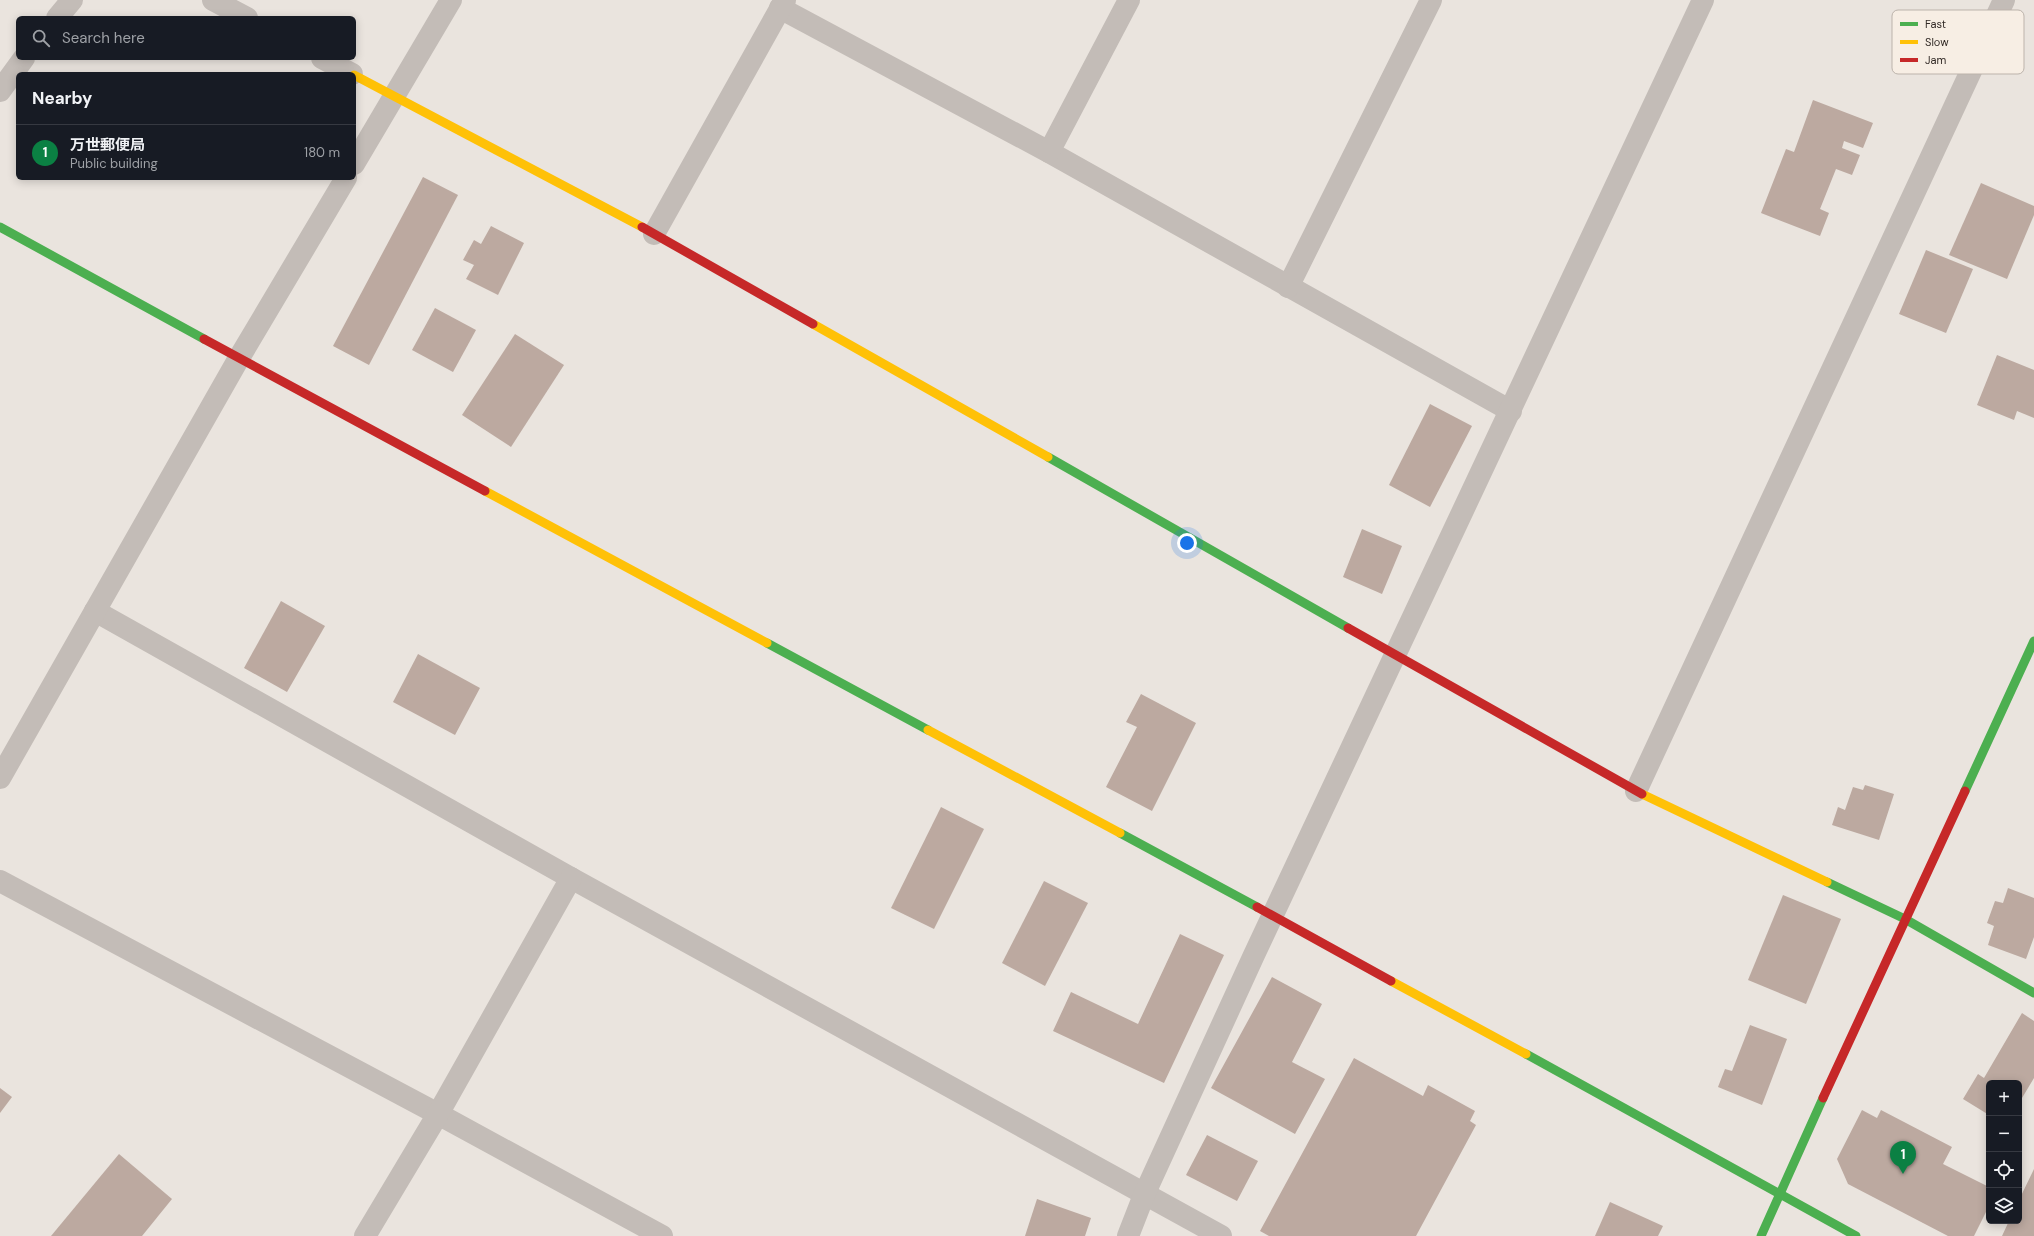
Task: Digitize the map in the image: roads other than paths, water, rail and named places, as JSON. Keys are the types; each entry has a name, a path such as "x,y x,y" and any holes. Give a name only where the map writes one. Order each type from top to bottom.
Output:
{"street":[{"path":"59,16 72,0"},
{"path":"213,0 243,16"},
{"path":"356,161 452,0"},
{"path":"1049,152 1129,0"},
{"path":"1288,287 1431,0"},
{"path":"1128,1236 1144,1195 1702,0"},
{"path":"1999,10 2004,0"},
{"path":"654,234 783,4 1511,411"},
{"path":"0,91 23,60"},
{"path":"326,60 348,72"},
{"path":"1636,791 1970,74"},
{"path":"356,77 654,234 1397,654 1636,791 1904,919 2034,992"},
{"path":"0,778 239,358 345,180"},
{"path":"0,226 239,358 1274,916 1856,1236"},
{"path":"95,611 571,878 1144,1195 1221,1236"},
{"path":"1761,1236 1778,1194 1904,919 2034,641"},
{"path":"365,1236 438,1114 571,878"},
{"path":"0,881 438,1114 662,1236"}],"place":[{"name":"万世郵便局","path":"1903,1174"}]}
